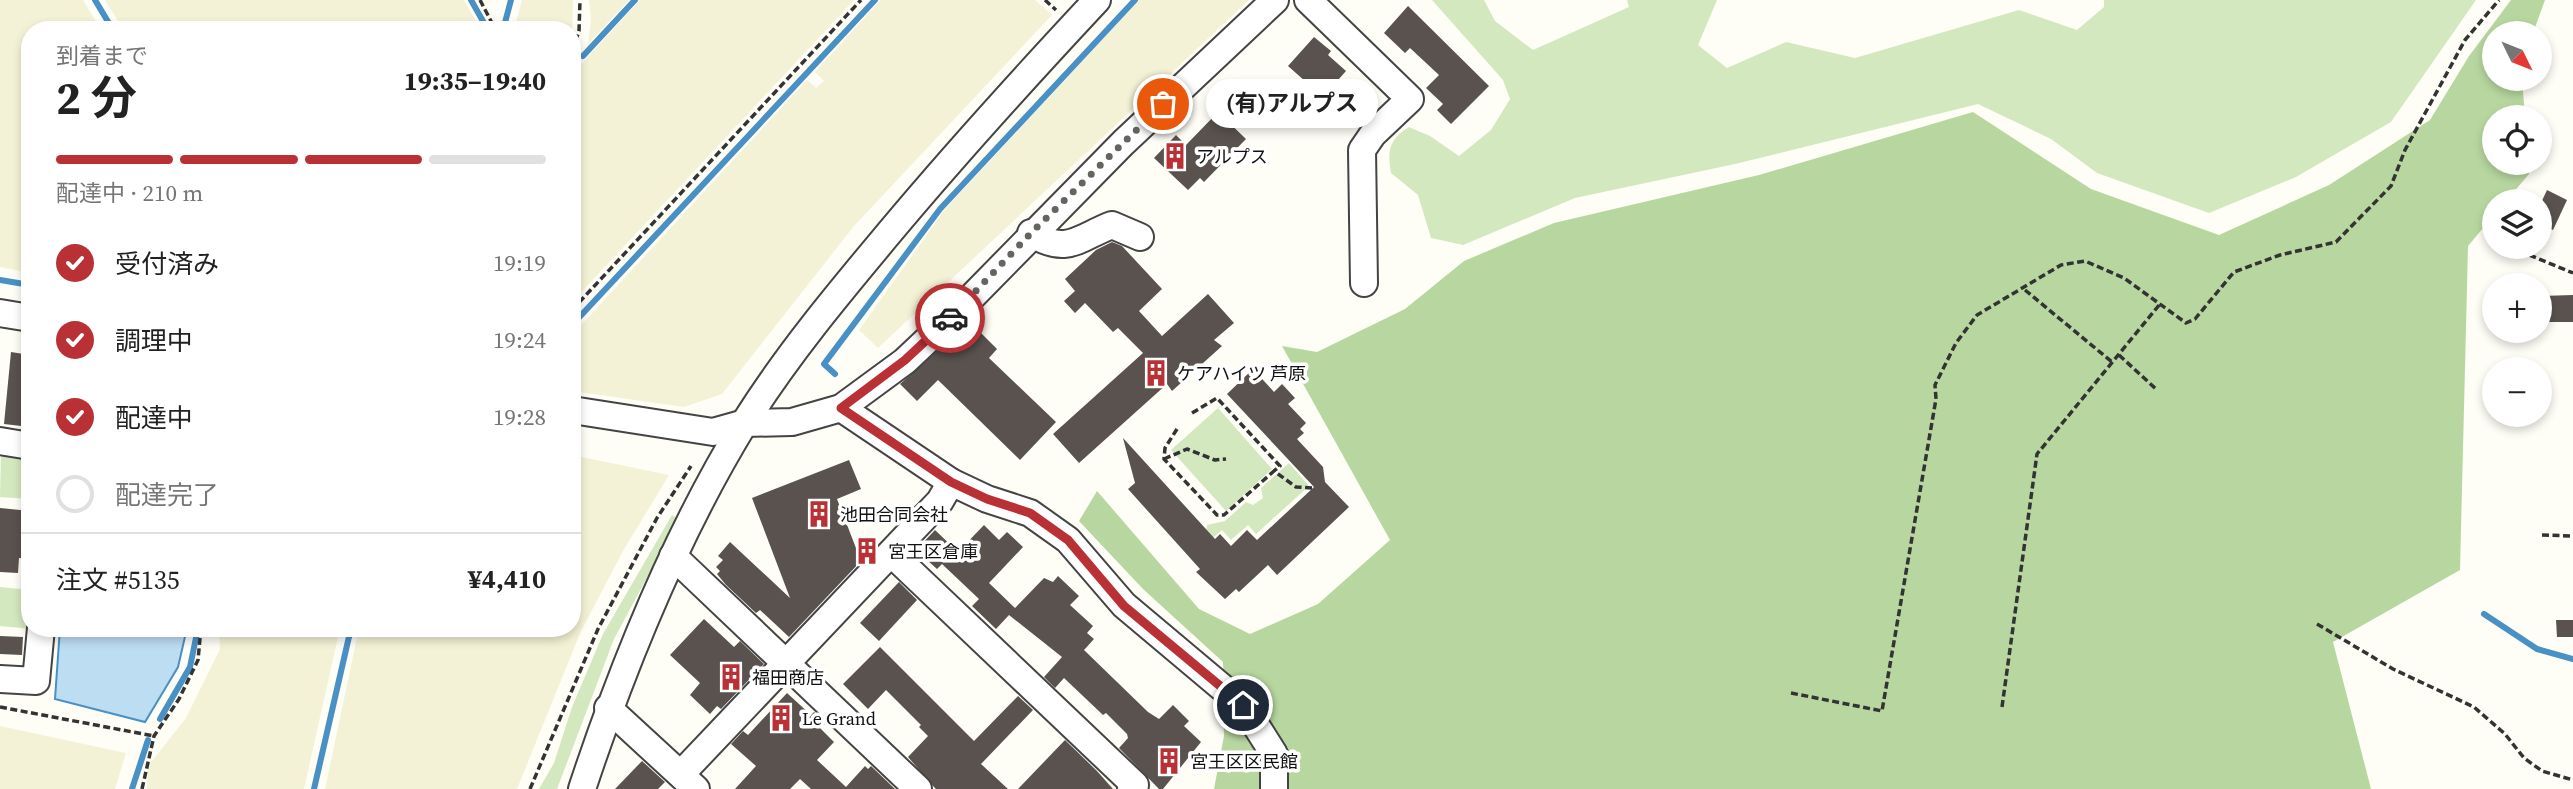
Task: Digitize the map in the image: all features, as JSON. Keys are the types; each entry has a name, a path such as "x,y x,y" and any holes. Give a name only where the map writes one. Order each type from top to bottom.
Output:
{"street":[{"path":"582,789 608,708 673,556 745,423 827,306 955,155 1097,0"},
{"path":"581,411 713,432 745,423 792,422 841,408 914,352 957,312 1031,233 1275,0"},
{"path":"1308,0 1410,99 1373,134 1362,150 1364,283"},
{"path":"1031,233 1050,245 1072,244 1112,225 1140,237"},
{"path":"0,313 21,316"},
{"path":"841,408 951,482 987,499 1030,513 1068,540 1124,606 1243,705 1274,754 1274,789"},
{"path":"0,441 21,444"},
{"path":"608,708 689,782 787,663 940,501 951,482"},
{"path":"891,553 1135,785 1130,789"},
{"path":"673,556 918,789"},
{"path":"0,680 36,681 40,637"}],"path":[{"path":"480,0 491,21"},
{"path":"579,21 580,0"},
{"path":"581,300 861,0"},
{"path":"1791,693 1882,711 1936,399 1935,385 1956,343 1977,315 2061,265 2085,261 2123,278 2186,323 2195,319 2234,272 2280,255 2336,242 2391,186 2404,150 2465,40 2499,0"},
{"path":"2540,259 2573,272"},
{"path":"2024,289 2112,362"},
{"path":"2002,707 2036,454 2160,304"},
{"path":"2118,355 2156,389"},
{"path":"1177,429 1165,449 1164,459 1217,514 1224,515 1280,466 1217,398 1192,412"},
{"path":"1164,459 1186,449 1215,460 1226,459"},
{"path":"530,789 598,629 657,518 692,464"},
{"path":"1274,471 1296,487 1312,488"},
{"path":"2542,535 2573,536"},
{"path":"2317,624 2417,682 2474,706 2505,734 2524,758 2542,771 2573,780"},
{"path":"142,789 154,736 179,699 198,660 200,637"},
{"path":"0,707 154,736"}],"shaded area":[{"path":"0,0 83,0 96,21 21,21 21,271 0,267"},
{"path":"105,0 464,0 476,21 118,21"},
{"path":"522,0 573,0 572,21 516,21"},
{"path":"589,0 629,0 588,44 591,19"},
{"path":"640,0 854,0 581,292 581,64"},
{"path":"881,0 1035,0 1052,15 854,226 722,394 684,407 581,392 581,325 807,80 816,88 824,81 815,72"},
{"path":"1139,0 1249,0 878,348 859,330 946,208"},
{"path":"581,457 669,475 623,551 581,631"},
{"path":"219,637 338,637 304,789 147,789 148,766 186,718 220,649"},
{"path":"357,637 579,637 517,789 325,789"},
{"path":"0,726 126,753 115,789 0,789"}],"green space":[{"path":"1432,0 1484,0 1495,21 1533,50 1629,7 1627,0 1717,0 1698,45 1727,68 1786,42 1855,58 2019,10 2077,30 2104,7 2104,0 2476,0 2391,122 2296,177 2209,213 2097,173 2051,139 1978,104 1735,164 1575,198 1463,245 1431,238 1418,195 1391,173 1391,146 1397,136 1409,127 1430,136 1459,156 1491,130 1510,99 1503,80"},
{"path":"2511,0 2545,0 2537,21 2495,21"},
{"path":"2482,39 2482,91 2523,91 2524,105 2482,105 2482,175 2528,175 2516,189 2482,189 2482,229 2468,246 2460,570 2333,642 2371,789 1214,789 1224,736 1223,662 1143,589 1079,521 1097,491 1199,609 1250,634 1318,604 1390,540 1282,346 1317,352 1405,309 1464,261 1554,223 1759,175 1973,112 2091,189 2219,235 2329,185 2430,120"},
{"path":"1218,408 1272,469 1226,511 1171,450"},
{"path":"1,452 21,454 21,498 0,497"},
{"path":"1289,463 1309,486 1256,534 1248,525 1231,540 1222,530 1204,546 1207,525 1225,521 1246,502 1253,505 1263,498 1261,488"},
{"path":"672,515 676,518 673,529 614,639 557,789 539,789 554,763 572,707 603,634"},
{"path":"0,587 21,589 21,628 0,626"}],"water":[{"path":"59,637 185,637 178,667 145,722 55,699"}],"building":[{"path":"1408,6 1489,86 1451,124 1437,110 1443,104 1426,88 1439,75 1410,48 1405,53 1384,33"},
{"path":"1314,37 1331,51 1328,55 1346,71 1323,97 1288,66"},
{"path":"1218,112 1246,139 1204,182 1200,178 1188,190 1154,158 1176,135 1186,145"},
{"path":"2552,192 2567,200 2552,230"},
{"path":"1112,242 1122,246 1162,289 1139,311 1162,336 1208,294 1234,323 1214,340 1222,346 1172,391 1167,384 1079,463 1053,434 1143,353 1118,328 1113,332 1085,303 1075,313 1064,301 1075,291 1065,279 1096,250"},
{"path":"2573,295 2573,322 2552,322 2552,296"},
{"path":"970,322 997,349 989,358 1056,422 1020,460 938,380 917,401 900,384"},
{"path":"11,352 21,354 21,426 4,424"},
{"path":"1253,369 1274,392 1282,384 1295,398 1288,404 1306,423 1300,429 1304,433 1297,439 1323,467 1325,482 1349,507 1277,575 1268,565 1239,592 1236,589 1225,599 1196,572 1200,569 1128,489 1135,483 1123,438 1215,539 1220,534 1231,546 1247,530 1257,540 1314,487 1227,394"},
{"path":"849,460 861,489 837,499 861,561 789,637 760,610 756,613 726,585 717,574 720,571 716,567 723,560 718,556 730,542 790,598 752,498"},
{"path":"0,508 21,510 21,558 18,573 0,572"},
{"path":"984,525 999,540 1007,532 1023,547 989,583 1015,608 1044,578 1053,582 1058,576 1079,596 1070,605 1093,626 1087,633 1094,639 1084,650 1148,712 1159,719 1173,705 1189,721 1184,726 1201,742 1163,789 1159,789 1119,748 1128,738 1127,734 1106,713 1103,715 1064,678 1055,688 1044,677 1062,657 1009,615 996,629 972,606 979,599 942,564 937,569 916,550 935,530 958,552"},
{"path":"899,582 917,600 879,641 860,623"},
{"path":"704,619 734,647 740,641 764,664 721,709 717,706 710,714 690,695 700,683 670,655"},
{"path":"2556,620 2573,620 2573,637 2557,637"},
{"path":"0,636 23,637 22,655 0,654"},
{"path":"880,647 974,741 1018,696 1033,710 981,764 1008,789 936,789 933,786 908,757 928,736 919,727 921,725 886,690 868,709 843,684"},
{"path":"787,693 811,715 814,712 826,723 820,728 834,742 817,760 846,787 865,766 868,769 871,766 895,789 811,789 800,779 790,789 735,789 756,766 731,744 743,731 748,735"},
{"path":"1065,740 1097,771 1113,789 1018,789"},
{"path":"642,761 665,782 658,789 615,789"}],"waterway":[{"path":"95,0 108,21"},
{"path":"471,0 483,21"},
{"path":"505,21 511,0"},
{"path":"583,56 635,0"},
{"path":"581,315 875,0"},
{"path":"835,374 824,364 940,209 1135,0"},
{"path":"0,280 21,284"},
{"path":"2484,614 2537,649 2573,659"},
{"path":"160,719 190,667 196,637"},
{"path":"314,789 349,637"},
{"path":"132,789 148,740"}],"way so far":[{"path":"950,318 1031,233 1163,104"}],"place":[{"name":"(有)アルプス","path":"1163,104"},
{"name":"アルプス","path":"1175,156"},
{"name":"ケアハイツ 芦原","path":"1156,373"},
{"name":"池田合同会社","path":"819,514"},
{"name":"宮王区倉庫","path":"867,551"},
{"name":"福田商店","path":"731,677"},
{"name":"Le Grand","path":"781,718"},
{"name":"宮王区区民館","path":"1169,761"}],"route":[{"path":"950,318 905,360 841,408 951,482 987,499 1030,513 1068,540 1124,606 1243,705"}]}
